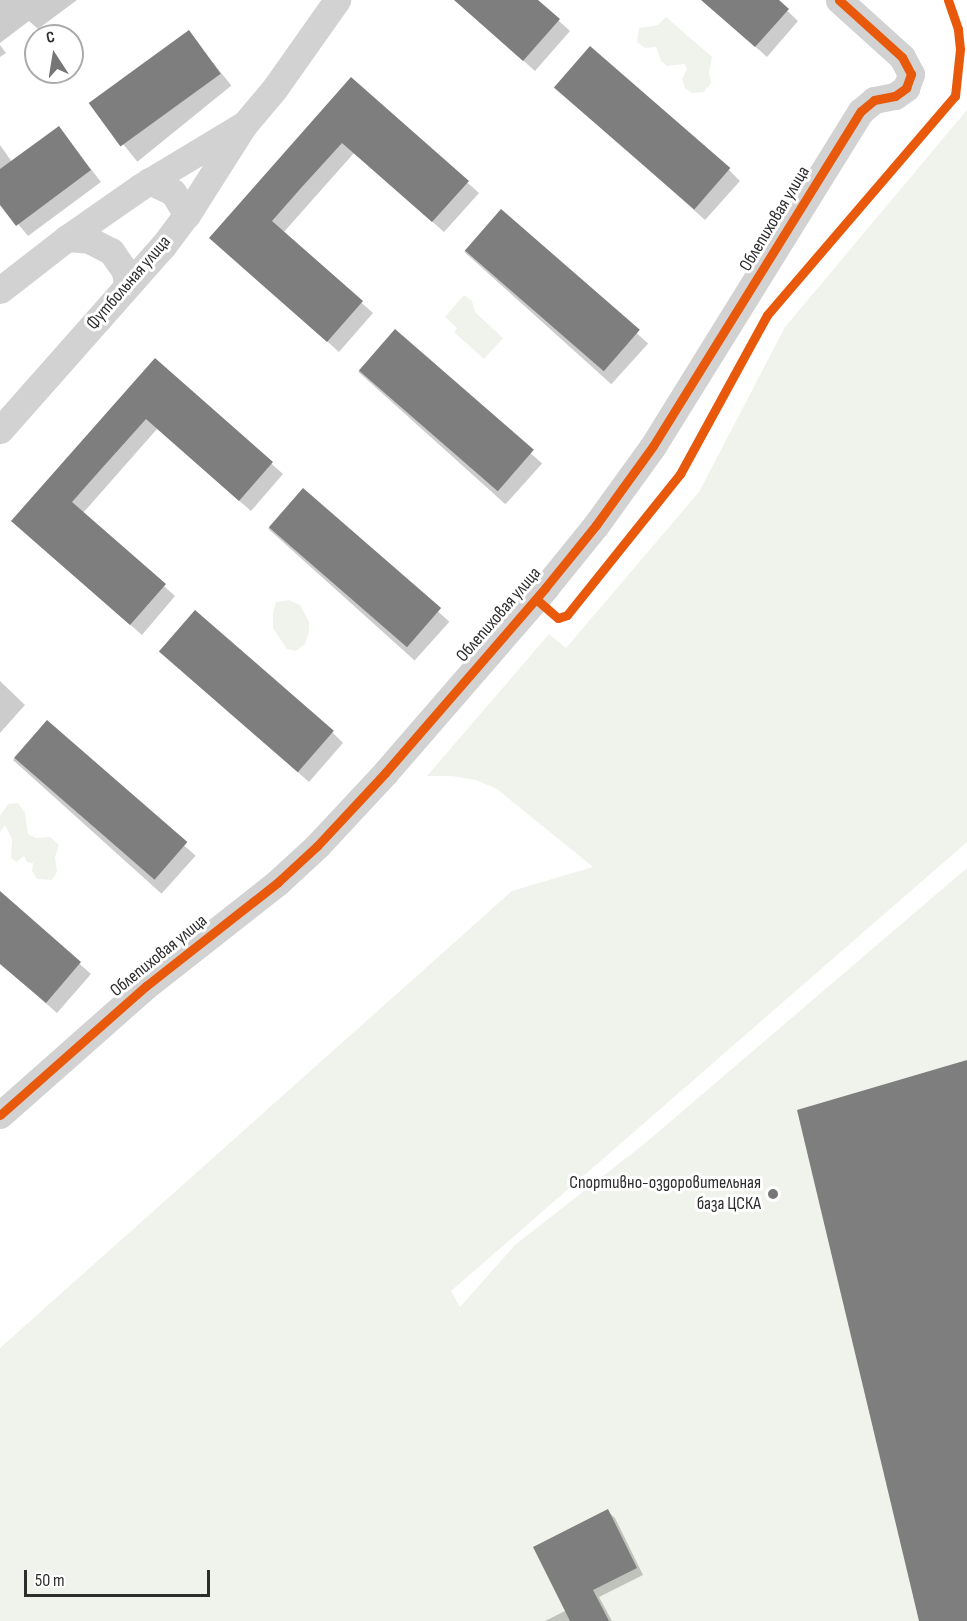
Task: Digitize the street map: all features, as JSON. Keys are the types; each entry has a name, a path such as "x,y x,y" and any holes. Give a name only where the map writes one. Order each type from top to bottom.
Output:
{"street":[{"name":"Футбольная улица","path":"0,430 187,214 244,124 275,88 337,0"},
{"name":"Облепиховая улица","path":"0,1115 146,986 278,882 317,846 385,773 545,588 653,446 861,111 874,100 895,96 906,88 911,74 902,57 839,0"},
{"name":"Футбольная улица","path":"0,290 67,237 149,181 244,124"},
{"path":"149,181 174,192 187,214"},
{"path":"67,237 89,240 111,251 125,272 127,285"}],"shaded area":[{"path":"666,17 712,57 709,72 711,83 704,92 692,93 685,88 682,79 687,69 685,64 667,66 661,61 656,47 645,48 637,42 639,28 658,25"},
{"path":"967,110 967,842 451,1291 460,1307 515,1245 644,1144 967,868 967,1621 0,1621 0,1348 512,891 593,867 497,789 476,780 452,776 427,776 549,634 566,648 699,492 785,327"},
{"path":"464,295 472,301 475,312 503,338 484,359 454,332 457,328 445,317"},
{"path":"289,600 300,605 309,622 305,644 296,651 287,649 273,628 276,602"},
{"path":"18,803 25,813 28,834 36,838 50,837 59,845 55,857 57,872 52,880 37,879 32,871 33,863 27,862 24,856 16,862 11,858 12,839 5,825 0,832 0,816 8,804"}],"building":[{"path":"454,0 538,0 560,19 523,61"},
{"path":"701,0 779,0 789,9 755,47"},
{"path":"189,30 221,74 120,147 89,103"},
{"path":"590,46 730,168 694,210 554,88"},
{"path":"351,77 469,181 432,222 342,143 301,188 272,221 363,301 327,342 209,238"},
{"path":"59,126 91,170 16,226 0,205 0,169"},
{"path":"501,209 640,330 604,371 465,251"},
{"path":"395,329 534,450 498,491 359,371"},
{"path":"155,358 273,462 239,501 146,419 72,502 166,584 130,625 11,521"},
{"path":"303,488 441,608 407,647 269,527"},
{"path":"195,610 334,731 298,772 159,652"},
{"path":"47,720 187,842 155,880 14,758"},
{"path":"0,891 81,962 46,1003 0,964"},
{"path":"967,1060 967,1621 919,1621 797,1110"},
{"path":"608,1509 637,1568 593,1590 609,1621 570,1621 533,1547"}],"cycle path":[{"path":"0,1115 146,986 278,882 317,846 385,773 545,588 596,525 653,446 861,111 874,100 895,96 906,88 911,74 902,57 839,0"},
{"path":"536,599 558,618 567,615 680,474 767,315 955,96 960,49 958,29 948,0"}],"place":[{"name":"Спортивно-оздоровительная база ЦСКА","path":"773,1194"}]}
